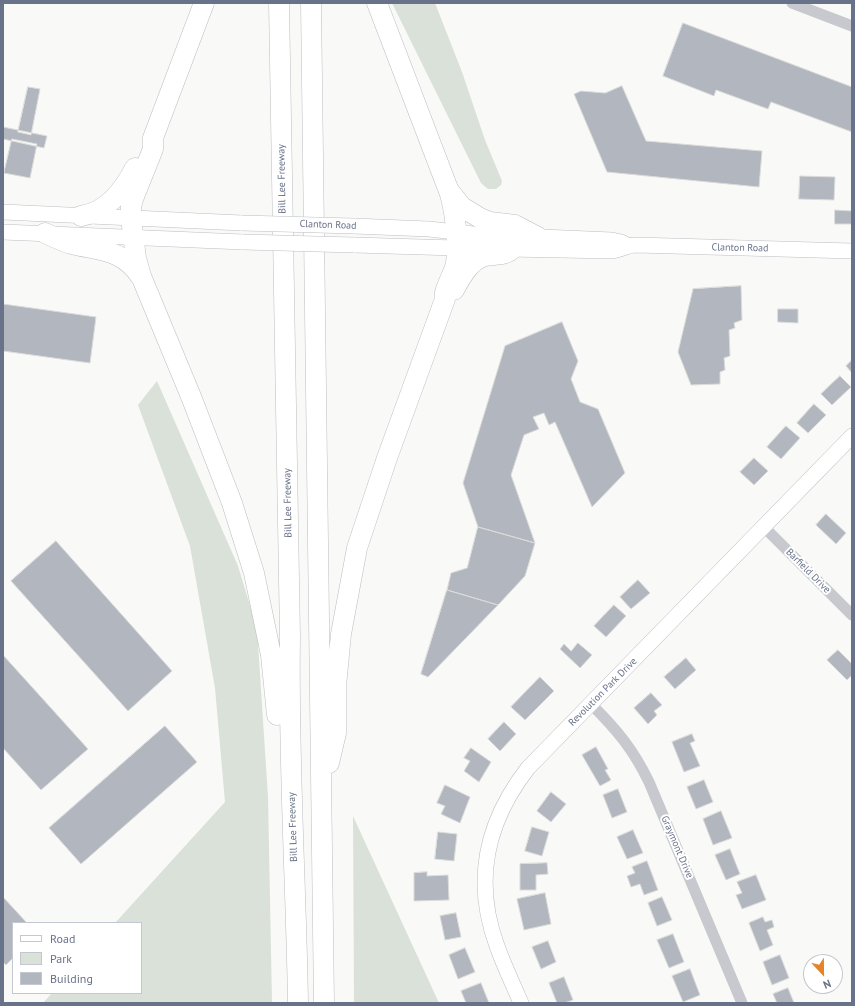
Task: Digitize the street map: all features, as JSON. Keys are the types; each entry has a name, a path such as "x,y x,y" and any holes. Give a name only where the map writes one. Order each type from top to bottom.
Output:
{"highway":[{"path":"204,3 153,138 153,149 131,204 131,218 138,266 143,282 192,399 232,503 254,573 271,655 277,708 279,756 294,869"},
{"name":"Bill Lee Freeway","path":"279,3 290,621 289,710 298,1003"},
{"path":"311,3 324,1003"},
{"path":"322,801 336,733 336,686 341,634 357,548 387,458 445,299 444,294 455,266 456,241 453,209 448,188 377,3"},
{"path":"81,216 91,214 112,201 127,182 145,146 153,138"},
{"path":"448,188 462,207 480,218 490,222 515,225 538,237"},
{"path":"45,233 70,244 101,249 116,255 134,268 143,282"},
{"path":"445,299 450,297 465,272 476,261 483,257 505,253 512,249"}],"main road":[{"name":"Clanton Road","path":"3,212 242,223 429,229 456,241 512,249 612,251 627,245"},
{"name":"Clanton Road","path":"3,232 354,245 538,237 612,240 627,245 852,251"},
{"name":"Revolution Park Drive","path":"521,1003 497,946 490,923 486,888 486,864 490,840 498,817 515,785 528,768 852,436"}],"street":[{"path":"792,3 852,26"},
{"name":"Barfield Drive","path":"764,527 852,615"},
{"name":"Graymont Drive","path":"591,704 623,738 644,770 742,1003"}],"green space":[{"path":"392,3 435,3 462,72 485,140 502,181 501,185 496,189 488,189 481,183"},
{"path":"157,381 238,566 257,629 268,797 272,1003 43,1003 51,994 142,994 142,922 116,922 225,802 215,688 190,546 138,405"},
{"path":"353,816 439,1003 354,1003"}],"building":[{"path":"683,23 852,87 852,132 771,102 768,109 716,90 714,96 663,76"},
{"path":"622,86 646,141 762,151 759,187 607,172 574,94 581,91 605,93"},
{"path":"28,87 40,89 31,135 18,132"},
{"path":"3,127 47,136 44,148 3,139"},
{"path":"12,139 37,144 30,178 4,173"},
{"path":"800,176 835,177 834,200 799,199"},
{"path":"835,210 852,211 852,224 835,224"},
{"path":"741,286 742,320 734,323 735,328 729,330 730,356 724,358 725,370 720,372 720,384 691,385 678,352 693,289"},
{"path":"3,304 96,317 90,363 3,351"},
{"path":"778,309 798,309 798,323 778,322"},
{"path":"562,322 578,361 571,379 580,402 598,409 625,473 592,507 555,422 549,425 544,413 533,417 539,429 524,435 511,475 535,543 478,527 463,483 505,346"},
{"path":"852,360 852,373 846,366"},
{"path":"840,376 851,387 832,405 821,394"},
{"path":"814,404 826,415 808,433 797,423"},
{"path":"786,426 800,438 781,459 767,447"},
{"path":"754,458 768,471 754,485 740,472"},
{"path":"826,514 846,533 836,544 816,525"},
{"path":"478,527 535,543 525,576 498,605 447,590 451,573 467,568"},
{"path":"56,541 172,671 128,711 11,581"},
{"path":"638,580 650,593 631,609 620,597"},
{"path":"447,590 498,605 428,677 421,674"},
{"path":"614,605 626,616 606,637 594,626"},
{"path":"578,643 592,655 580,668 560,649 564,644 571,651"},
{"path":"838,650 852,664 852,675 847,680 827,660"},
{"path":"3,655 88,749 41,790 3,748"},
{"path":"686,658 696,670 675,689 664,677"},
{"path":"540,677 554,691 525,720 511,707"},
{"path":"651,693 662,705 654,711 657,715 648,724 634,708"},
{"path":"504,722 516,734 500,751 488,739"},
{"path":"165,726 197,762 81,864 49,828"},
{"path":"692,734 695,741 690,743 700,766 684,772 672,742"},
{"path":"596,747 608,769 605,770 611,780 600,786 582,755"},
{"path":"471,748 491,762 479,782 464,771 470,761 464,758"},
{"path":"704,780 713,802 696,809 687,787"},
{"path":"445,785 470,797 460,823 441,814 445,806 437,803"},
{"path":"618,789 627,812 612,818 603,795"},
{"path":"551,792 566,804 551,822 537,811"},
{"path":"721,811 732,838 713,845 703,819"},
{"path":"532,827 549,832 542,856 525,851"},
{"path":"633,830 643,853 627,859 617,837"},
{"path":"438,832 457,834 454,861 435,859"},
{"path":"730,849 740,874 726,880 715,855"},
{"path":"647,861 658,890 644,895 640,884 631,887 627,876 635,873 632,867"},
{"path":"547,863 548,874 536,875 536,890 520,890 520,864"},
{"path":"427,872 427,876 448,875 449,900 414,901 414,873"},
{"path":"756,875 766,900 742,909 736,895 742,893 737,882"},
{"path":"545,893 551,924 524,930 517,899"},
{"path":"3,897 26,922 12,922 12,959 6,965 3,962"},
{"path":"662,897 672,920 657,926 648,903"},
{"path":"456,913 461,937 445,940 440,916"},
{"path":"763,917 765,922 772,920 774,927 767,930 773,945 760,951 749,923"},
{"path":"673,934 684,962 669,968 657,940"},
{"path":"548,941 556,962 541,969 532,947"},
{"path":"465,948 475,972 458,979 449,955"},
{"path":"780,955 789,978 772,985 763,962"},
{"path":"690,969 700,995 683,1002 672,976"},
{"path":"564,977 573,1000 564,1003 557,1003 549,983"},
{"path":"481,983 489,1003 466,1003 461,991"},
{"path":"788,988 794,1003 777,1003 773,994"}]}
